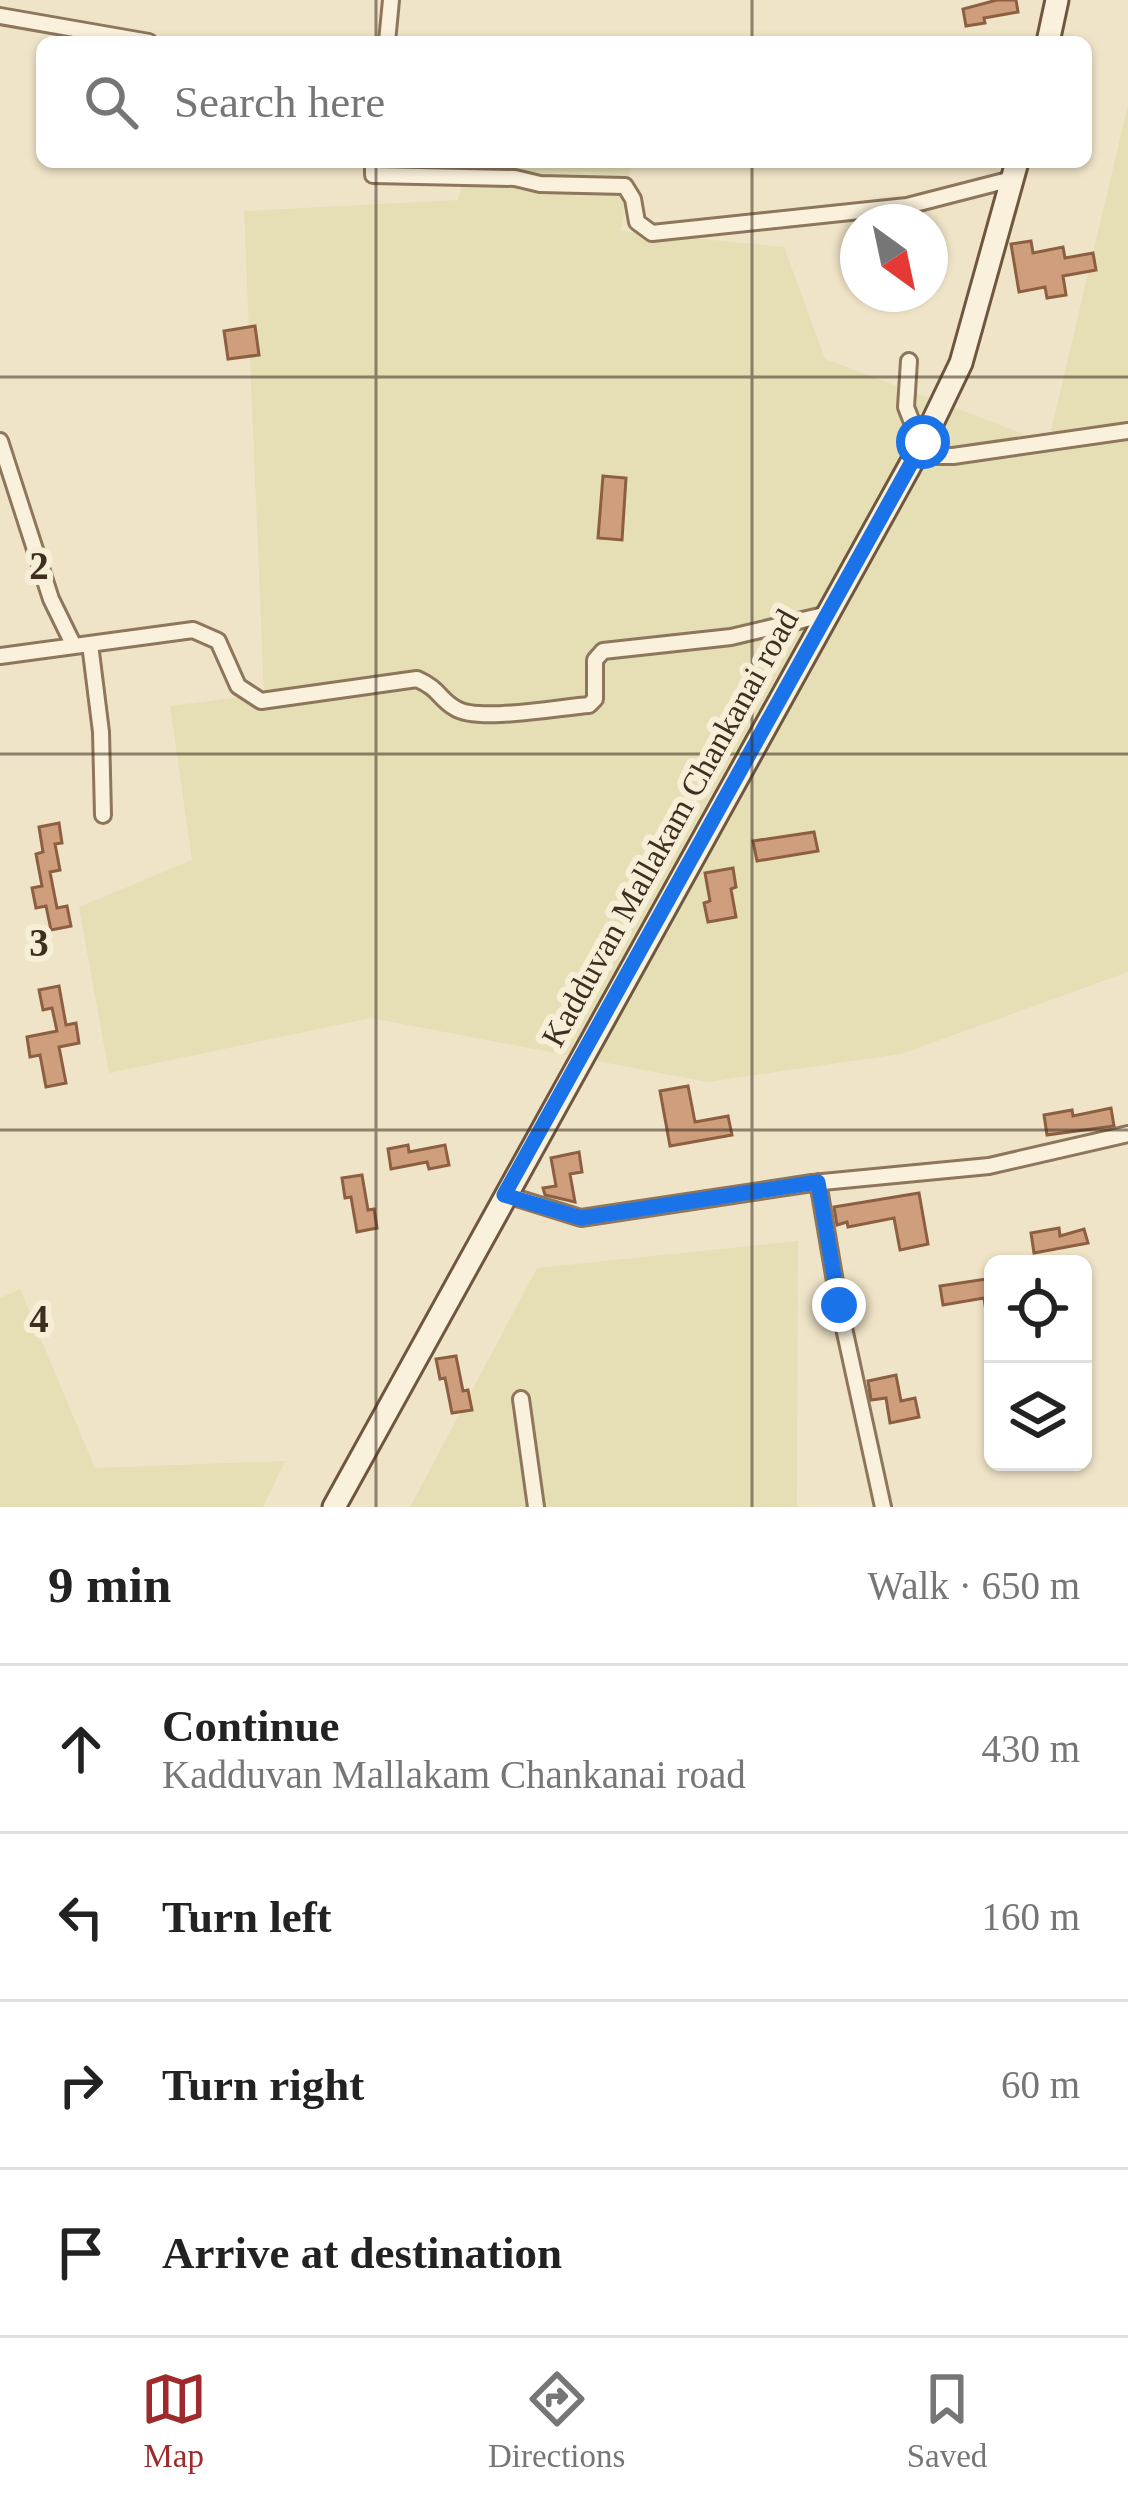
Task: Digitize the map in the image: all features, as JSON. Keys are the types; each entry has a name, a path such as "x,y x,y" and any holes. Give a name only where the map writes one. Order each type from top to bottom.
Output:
{"main road":[{"path":"1049,36 1057,0"},
{"name":"Kadduvan Mallakam Chankanai road","path":"334,1507 926,436 961,363 1015,170"}],"street":[{"path":"388,36 391,0"},
{"path":"0,16 115,36"},
{"path":"374,168 373,175 625,186 637,223 652,233 908,206 1015,170"},
{"path":"909,361 909,419 926,436 934,456 1128,431"},
{"path":"0,441 51,599 82,645 100,732 103,815"},
{"path":"0,656 193,630 218,641 238,686 261,701 418,679 438,688 454,708 476,714 590,705 595,699 595,660 603,651 731,637 828,614"},
{"path":"504,1195 581,1218 818,1182 989,1166 1128,1134"},
{"path":"818,1182 883,1507"},
{"path":"521,1399 536,1507"}],"shaded area":[{"path":"1128,105 1128,972 901,1054 707,1082 371,1018 109,1073 79,907 192,860 170,706 264,694 244,211 458,200 466,168 630,168 621,231 784,247 825,359 1048,443"},
{"path":"798,1241 797,1507 410,1507 537,1268"},
{"path":"20,1289 95,1468 285,1461 263,1507 0,1507 0,1298"}],"building":[{"path":"1016,0 1018,12 966,26 963,9"},
{"path":"1031,241 1033,253 1063,247 1065,258 1093,253 1096,270 1063,276 1066,295 1047,298 1045,287 1019,292 1011,244"},
{"path":"255,326 259,355 228,359 224,331"},
{"path":"603,476 626,478 622,540 598,538"},
{"path":"59,823 62,843 55,844 60,870 50,872 57,908 67,906 71,926 51,930 46,906 36,908 32,888 42,886 36,854 43,852 39,827"},
{"path":"814,832 818,851 757,861 753,841"},
{"path":"733,868 736,917 708,922 705,873"},
{"path":"59,986 66,1025 76,1023 79,1043 59,1047 66,1083 46,1087 40,1055 30,1057 27,1037 57,1031 52,1008 43,1010 39,990"},
{"path":"688,1086 695,1122 728,1116 732,1135 670,1146 660,1091"},
{"path":"1111,1108 1114,1126 1047,1135 1044,1115 1072,1110 1073,1116"},
{"path":"408,1145 409,1152 445,1145 449,1165 429,1169 427,1162 391,1169 388,1149"},
{"path":"579,1152 582,1172 570,1174 575,1202 545,1195 543,1188 556,1186 551,1158"},
{"path":"362,1175 368,1210 374,1209 377,1228 357,1232 342,1178"},
{"path":"919,1193 928,1244 900,1250 894,1218 837,1225 834,1207"},
{"path":"1059,1228 1060,1236 1084,1229 1088,1243 1034,1253 1031,1233"},
{"path":"984,1279 984,1298 943,1305 940,1286"},
{"path":"456,1356 472,1410 452,1413 436,1359"},
{"path":"896,1375 901,1401 915,1398 919,1417 890,1423 886,1398 871,1400 868,1381"}],"route":[{"path":"839,1305 818,1182 581,1218 504,1195 923,442"}]}
